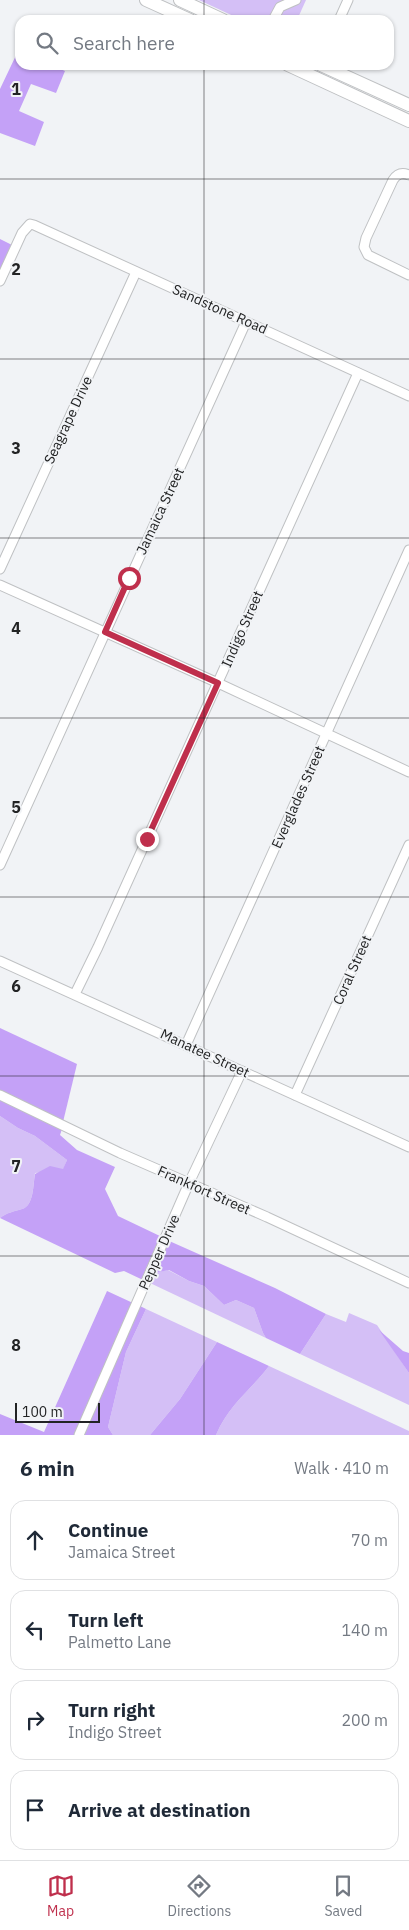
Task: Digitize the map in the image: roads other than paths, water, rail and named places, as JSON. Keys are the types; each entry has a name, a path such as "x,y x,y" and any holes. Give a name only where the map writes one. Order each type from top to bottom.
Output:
{"highway":[{"path":"146,0 179,15"},
{"path":"180,0 212,15"},
{"path":"299,70 409,121"},
{"path":"332,70 409,105"}],"street":[{"path":"276,15 280,7 296,0"},
{"path":"341,15 348,0"},
{"path":"409,175 404,173 398,175 394,180 366,238 364,247 368,255 409,275"},
{"name":"Sandstone Road","path":"0,281 22,233 30,224 409,396"},
{"name":"Seagrape Drive","path":"0,569 136,272"},
{"name":"Jamaica Street","path":"0,865 246,322"},
{"name":"Indigo Street","path":"75,994 358,373"},
{"name":"Everglades Street","path":"186,1045 409,550"},
{"path":"0,585 218,683 409,772"},
{"name":"Coral Street","path":"295,1095 409,845"},
{"name":"Manatee Street","path":"0,960 407,1146"},
{"name":"Pepper Drive","path":"79,1435 189,1183 242,1071"},
{"name":"Frankfort Street","path":"0,1095 120,1153 409,1283"},
{"path":"407,1146 409,1136"}]}
